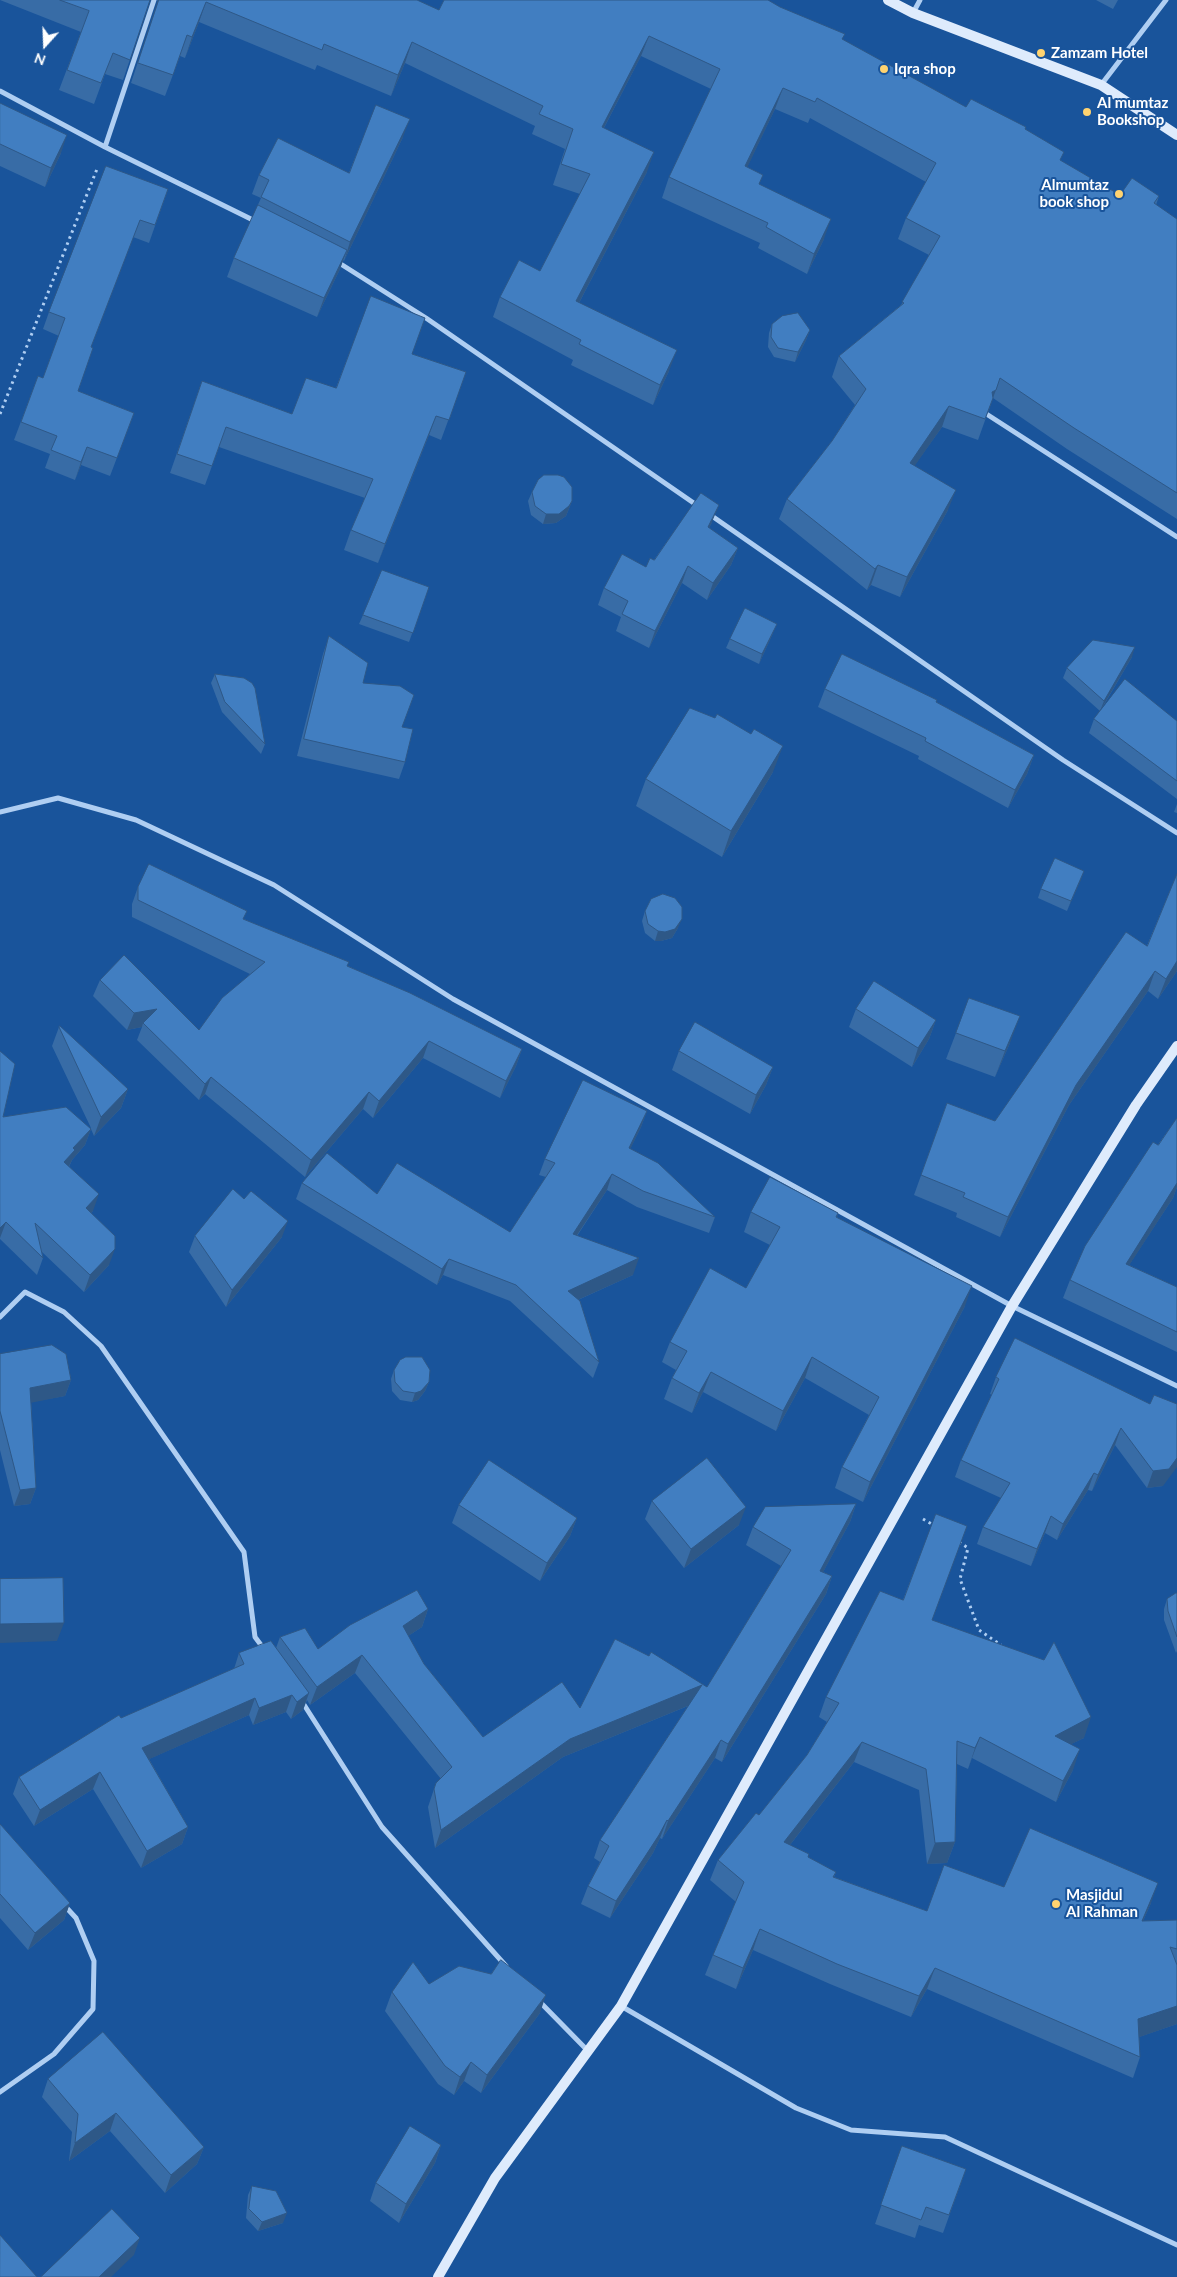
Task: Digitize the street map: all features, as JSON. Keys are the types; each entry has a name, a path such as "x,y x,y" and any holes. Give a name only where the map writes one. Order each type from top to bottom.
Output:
{"street":[{"path":"105,147 154,0"},
{"path":"888,0 913,13 1101,85 1177,136"},
{"path":"913,13 920,0"},
{"path":"1101,85 1166,0"},
{"path":"0,91 105,147 263,224"},
{"path":"333,259 426,318 1063,760 1177,833"},
{"path":"988,415 1177,537"},
{"path":"0,812 58,798 136,820 274,885 453,999 1012,1306 1177,1386"},
{"path":"438,2277 495,2178 621,2006 1012,1306 1136,1105 1177,1046"},
{"path":"0,1317 25,1292 64,1312 101,1346 244,1552 255,1637 267,1653"},
{"path":"296,1693 314,1717 382,1827 510,1970"},
{"path":"0,2092 54,2054 93,2008 94,1961 76,1918 59,1899"},
{"path":"537,1998 589,2052"},
{"path":"621,2006 805,2111 851,2130 946,2137 1177,2245"}],"path":[{"path":"0,414 105,147"},
{"path":"901,1506 939,1529"},
{"path":"953,1538 968,1548 960,1579 979,1630 1007,1650"}],"building":[{"path":"60,0 150,0 130,60 113,53 101,83 67,70 89,11"},
{"path":"159,0 417,0 439,10 444,0 768,0 780,7 845,34 842,39 966,107 971,99 1026,127 1025,129 1064,152 1060,160 1120,195 1132,178 1159,196 1154,203 1177,219 1177,493 1074,428 1000,378 996,390 992,392 993,398 985,419 949,406 910,463 956,490 907,577 878,565 875,569 787,499 832,441 866,389 839,356 904,303 902,302 940,236 906,218 936,163 817,98 815,102 783,88 745,166 763,175 759,184 831,219 814,254 766,227 768,223 669,177 720,69 649,36 602,127 654,152 576,301 677,350 660,385 579,344 581,340 500,297 519,260 540,271 590,174 561,164 573,129 539,114 543,106 412,42 398,75 324,44 322,50 206,2 192,37 187,35 173,75 138,63"},
{"path":"0,103 67,135 51,168 0,144"},
{"path":"376,105 410,119 350,242 261,197 269,180 259,175 278,138 349,173"},
{"path":"106,166 168,189 155,225 140,220 91,347 93,348 78,391 134,413 117,458 87,447 81,462 51,450 57,436 21,422 38,376 43,378 65,318 49,312"},
{"path":"258,205 347,250 324,298 234,258"},
{"path":"371,296 425,318 412,354 466,372 449,420 436,416 385,544 351,530 373,479 226,427 212,466 177,454 202,381 292,414 306,378 336,388"},
{"path":"798,313 810,330 798,352 778,348 771,337 772,324 782,316"},
{"path":"544,475 564,477 572,487 572,501 559,514 546,514 535,506 532,492 538,480"},
{"path":"701,493 719,505 708,527 738,548 713,583 688,566 655,631 622,614 628,601 604,588 622,554 646,567 650,558 654,560"},
{"path":"382,570 429,587 413,633 363,615"},
{"path":"745,608 777,624 762,654 730,639"},
{"path":"329,636 368,663 363,683 400,686 414,695 402,727 413,729 405,762 304,739"},
{"path":"1093,640 1135,647 1104,701 1067,668"},
{"path":"842,654 937,700 936,702 1034,755 1015,790 925,741 926,738 825,689"},
{"path":"215,674 244,678 252,683 255,688 265,744 225,702"},
{"path":"1125,679 1177,721 1177,781 1094,719"},
{"path":"690,708 715,718 717,714 751,734 754,729 783,746 731,831 646,779"},
{"path":"1055,858 1084,871 1071,901 1041,889"},
{"path":"149,864 247,911 243,919 349,962 347,966 410,993 522,1049 506,1081 429,1041 379,1101 369,1092 311,1160 211,1077 205,1084 143,1023 157,1009 134,1013 100,980 124,955 199,1030 222,998 265,962 138,900 138,887"},
{"path":"1177,874 1177,961 1166,979 1155,971 1076,1085 1008,1217 963,1197 965,1193 921,1175 947,1103 995,1121 1126,932 1147,946"},
{"path":"663,894 675,898 682,907 682,919 675,929 665,932 658,931 648,924 645,911 651,899"},
{"path":"874,981 936,1020 918,1048 856,1009"},
{"path":"969,998 1020,1016 1005,1051 956,1033"},
{"path":"695,1022 773,1067 756,1095 679,1051"},
{"path":"59,1027 128,1089 101,1117"},
{"path":"0,1051 15,1064 3,1117 66,1107 91,1129 73,1148 75,1150 64,1162 99,1194 86,1208 115,1236 115,1249 90,1275 35,1223 43,1258 6,1222 0,1228"},
{"path":"583,1080 647,1111 629,1148 658,1163 715,1217 643,1191 612,1174 573,1234 639,1258 568,1291 580,1301 599,1362 516,1285 449,1259 442,1269 302,1183 327,1153 377,1194 397,1163 510,1232 555,1163 545,1159"},
{"path":"1177,1118 1177,1183 1126,1264 1177,1287 1177,1332 1070,1280 1085,1246 1153,1142 1158,1145"},
{"path":"770,1177 838,1213 836,1217 972,1286 870,1482 842,1467 879,1397 812,1357 783,1411 711,1372 699,1393 672,1378 687,1351 670,1342 710,1268 746,1288 780,1227 751,1212"},
{"path":"233,1189 244,1199 251,1191 288,1221 232,1290 195,1236"},
{"path":"1015,1338 1150,1404 1154,1395 1177,1404 1177,1458 1169,1469 1153,1471 1121,1428 1098,1475 1094,1473 1063,1524 1051,1516 1037,1549 983,1527 1010,1483 961,1460 999,1379 996,1377"},
{"path":"52,1345 66,1354 71,1380 30,1388 36,1488 20,1490 0,1411 0,1354"},
{"path":"406,1357 422,1357 430,1370 429,1382 421,1391 415,1393 403,1391 395,1382 394,1370 400,1360"},
{"path":"707,1458 746,1507 691,1549 652,1501"},
{"path":"489,1460 577,1518 547,1563 459,1505"},
{"path":"856,1504 820,1571 832,1576 728,1744 721,1740 667,1820 616,1901 588,1886 609,1846 600,1840 702,1685 570,1739 441,1830 434,1789 436,1783 452,1767 362,1655 317,1687 280,1637 305,1628 318,1649 350,1625 417,1590 428,1609 403,1626 424,1664 483,1737 562,1682 580,1708 615,1639 649,1656 651,1652 707,1687 791,1550 753,1527 765,1507"},
{"path":"936,1514 967,1526 932,1620 1044,1660 1054,1642 1091,1717 1055,1736 1080,1749 1063,1781 980,1737 975,1748 957,1741 955,1842 935,1843 926,1769 862,1742 784,1842 809,1854 808,1857 836,1872 833,1877 927,1911 944,1865 1004,1887 1030,1828 1158,1883 1142,1921 1177,1920 1177,1949 1170,1947 1177,1965 1177,2006 1138,2019 1140,2057 935,1968 919,1996 837,1964 760,1929 743,1968 713,1955 744,1882 718,1860 756,1813 759,1815 807,1755 839,1703 826,1697 880,1591 903,1600"},
{"path":"63,1578 64,1623 0,1624 0,1579"},
{"path":"1176,1593 1177,1637 1168,1611 1167,1599"},
{"path":"271,1641 309,1693 297,1702 292,1695 259,1708 255,1698 142,1748 188,1827 147,1851 100,1772 40,1810 19,1777 119,1715 121,1718 244,1664 239,1653"},
{"path":"0,1824 70,1903 35,1933 0,1894"},
{"path":"501,1960 546,1995 487,2075 471,2062 460,2077 445,2066 392,1992 413,1962 429,1984 459,1966 491,1974"},
{"path":"103,2032 204,2147 171,2175 116,2113 75,2143 78,2114 48,2079"},
{"path":"410,2126 441,2145 406,2204 376,2183"},
{"path":"902,2146 966,2169 949,2215 926,2207 921,2220 881,2205"},
{"path":"252,2186 276,2191 287,2213 262,2222 249,2209"},
{"path":"112,2209 140,2238 99,2277 41,2277"},
{"path":"0,2235 37,2277 0,2277"}],"place":[{"name":"Zamzam Hotel","path":"1041,53"},
{"name":"Iqra shop","path":"884,69"},
{"name":"Al mumtaz Bookshop","path":"1087,112"},
{"name":"Almumtaz book shop","path":"1119,194"},
{"name":"Masjidul Al Rahman","path":"1056,1904"}]}
